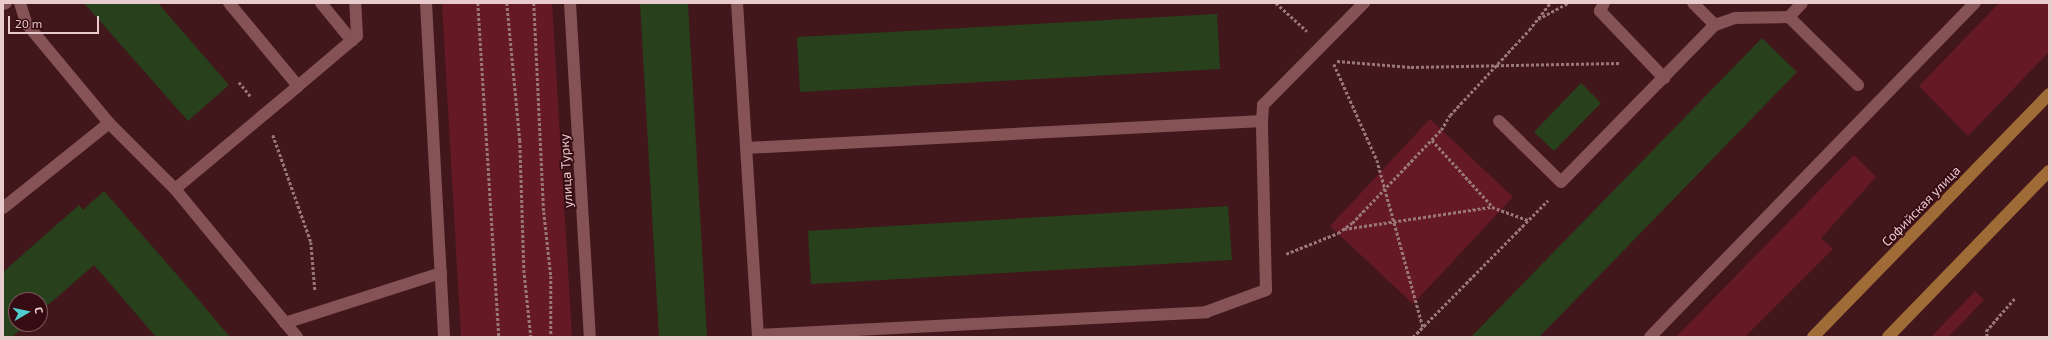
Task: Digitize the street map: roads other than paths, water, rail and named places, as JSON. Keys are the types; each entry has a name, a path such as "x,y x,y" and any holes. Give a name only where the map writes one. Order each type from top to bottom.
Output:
{"main road":[{"name":"Софийская улица","path":"1813,337 2049,94"},
{"path":"1888,337 2049,171"}],"street":[{"path":"20,3 26,23 109,123 175,190 297,337"},
{"path":"229,3 298,86"},
{"path":"321,3 352,41"},
{"path":"175,190 357,36 355,3"},
{"path":"426,3 444,337"},
{"name":"улица Турку","path":"570,3 590,337"},
{"path":"737,3 758,336 1206,312 1266,290 1262,121 1263,105 1364,3"},
{"path":"1604,3 1600,11 1648,63 1664,78"},
{"path":"1693,3 1715,25"},
{"path":"1789,17 1802,3"},
{"path":"1650,337 1975,3"},
{"path":"1499,121 1562,182 1715,25 1735,18 1789,17 1858,85"},
{"path":"746,148 1262,121"},
{"path":"3,208 109,123"},
{"path":"285,323 441,273"}]}
